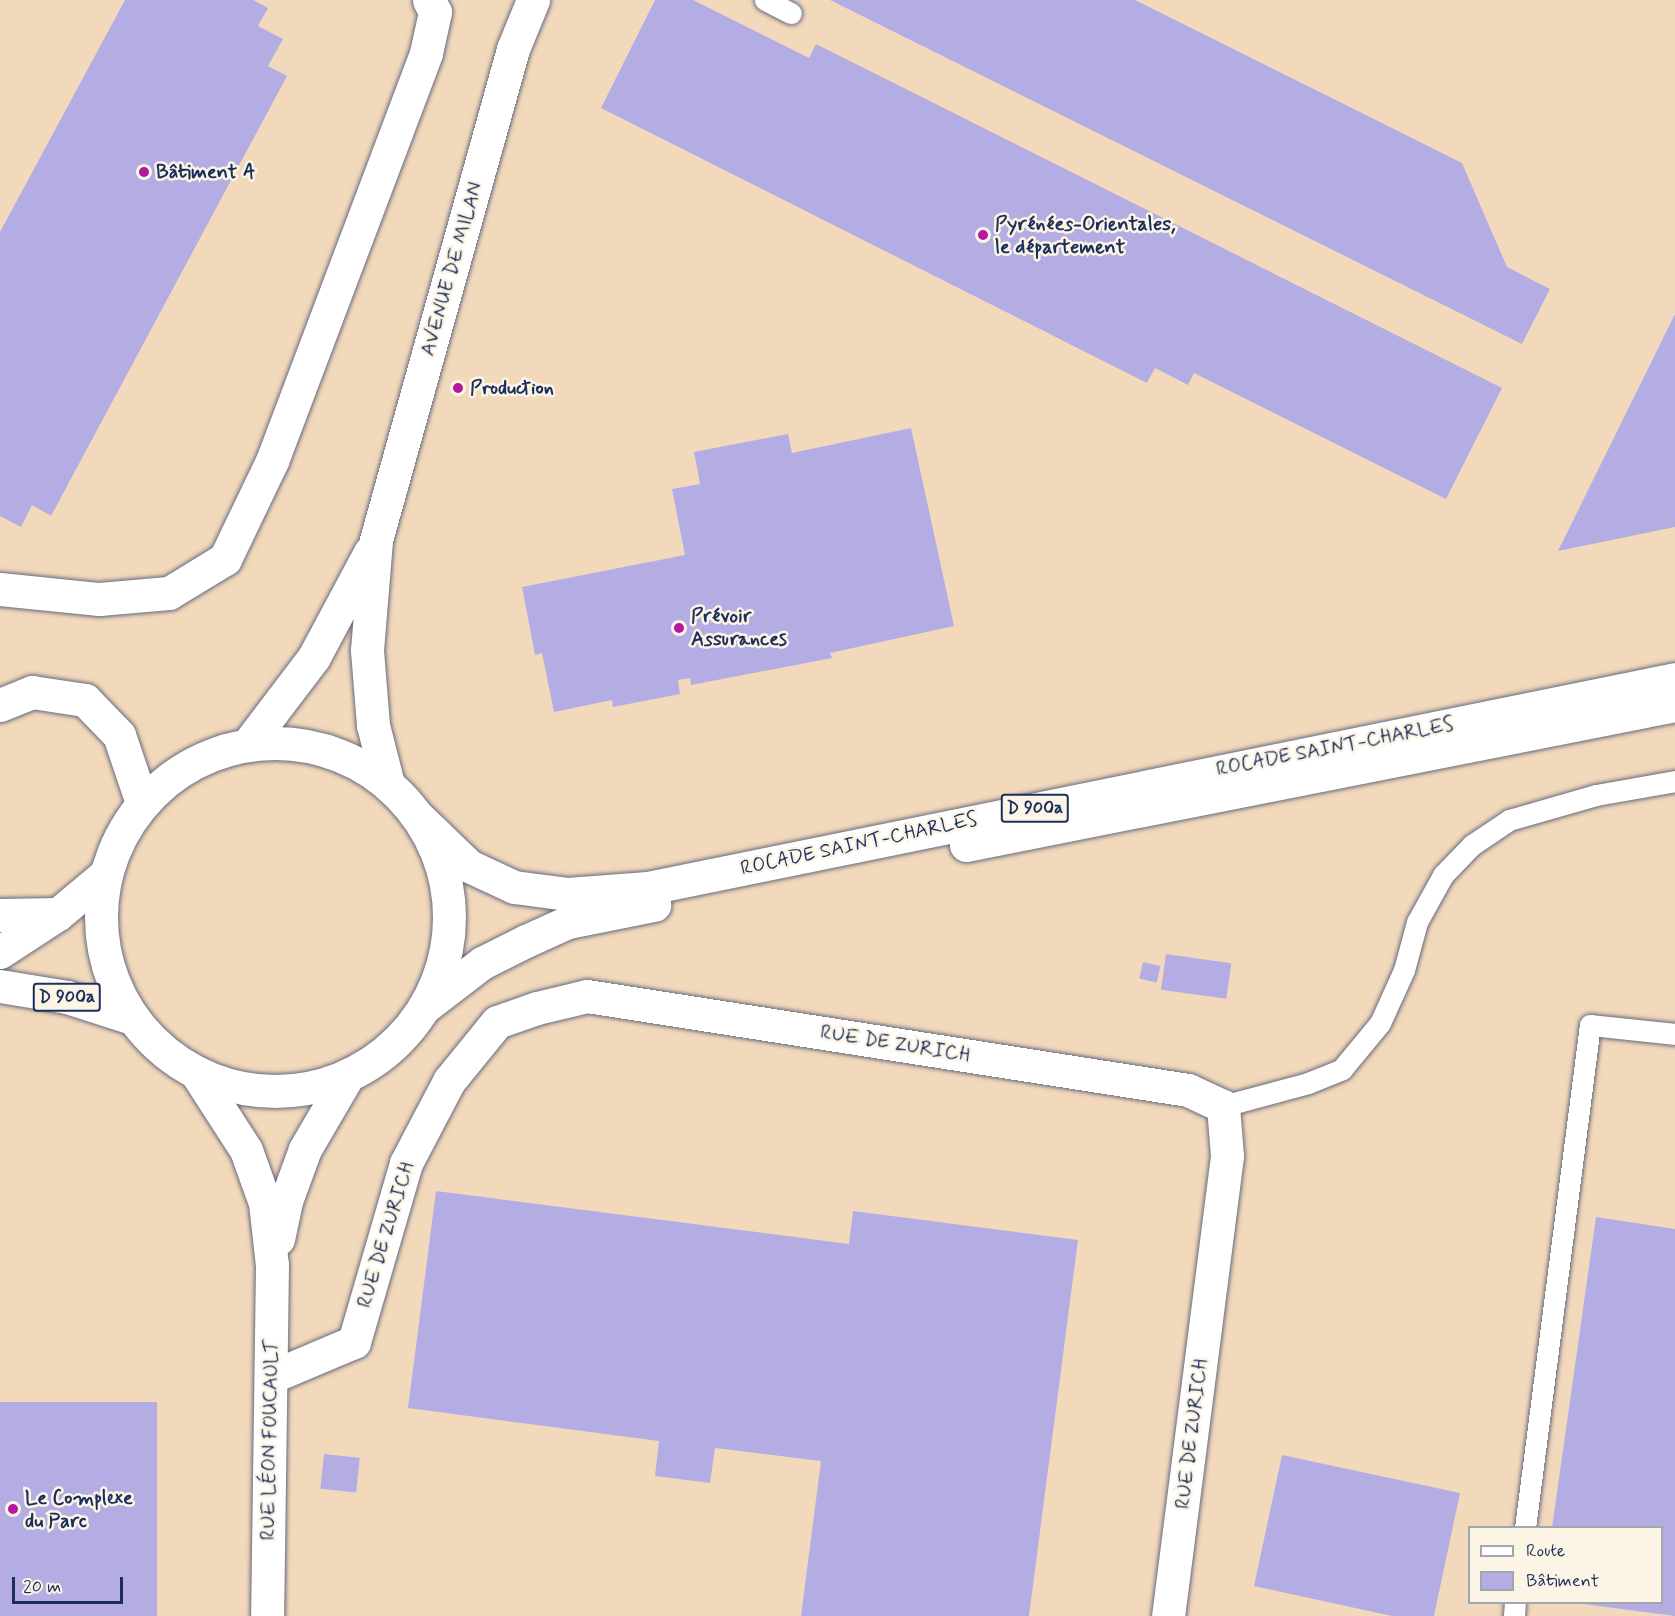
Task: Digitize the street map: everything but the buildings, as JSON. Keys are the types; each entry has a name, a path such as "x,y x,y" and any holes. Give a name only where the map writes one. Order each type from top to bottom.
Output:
{"street":[{"path":"0,589 99,598 169,592 225,559 272,461 426,53 435,12 429,0"},
{"name":"AVENUE DE MILAN","path":"388,784 373,725 367,650 376,540 510,61 533,0"},
{"name":"AVENUE DE MILAN","path":"248,744 314,657 376,540"},
{"name":"ROCADE SAINT-CHARLES","path":"417,816 469,866 514,887 567,894 648,888 1675,679"},
{"path":"0,705 32,692 85,700 119,735 142,804"},
{"name":"ROCADE SAINT-CHARLES","path":"426,1006 482,963 568,922 1675,705"},
{"path":"248,744 298,744 327,752 346,758 388,784 417,816 440,860 449,910 444,959 426,1006 392,1047 347,1077 297,1091 246,1090 197,1074 161,1050 132,1018 109,973 101,924 106,874 120,837 142,804 173,776 208,756 248,744"},
{"path":"0,952 58,914 106,874"},
{"path":"0,915 58,914"},
{"name":"D 900a","path":"0,986 67,997 132,1018"},
{"name":"RUE DE ZURICH","path":"271,1377 354,1342 406,1163 449,1081 497,1022 537,1008 587,996 1188,1090 1223,1106 1227,1156 1168,1616"},
{"name":"RUE LÉON FOUCAULT","path":"197,1074 246,1150 265,1203 272,1264 267,1616"},
{"name":"RUE LÉON FOUCAULT","path":"272,1264 286,1201 305,1149 347,1077"}],"lane":[{"path":"765,0 791,12"},
{"path":"1223,1106 1308,1083 1342,1068 1380,1023 1404,970 1417,922 1443,875 1472,845 1509,819 1596,795 1675,781"},
{"path":"1525,1526 1590,1025 1675,1034"}],"place":[{"name":"Bâtiment A","path":"144,172"},
{"name":"Pyrénées-Orientales, le département","path":"983,235"},
{"name":"Production","path":"458,388"},
{"name":"Prévoir Assurances","path":"679,628"},
{"name":"Le Complexe du Parc","path":"13,1509"}]}
